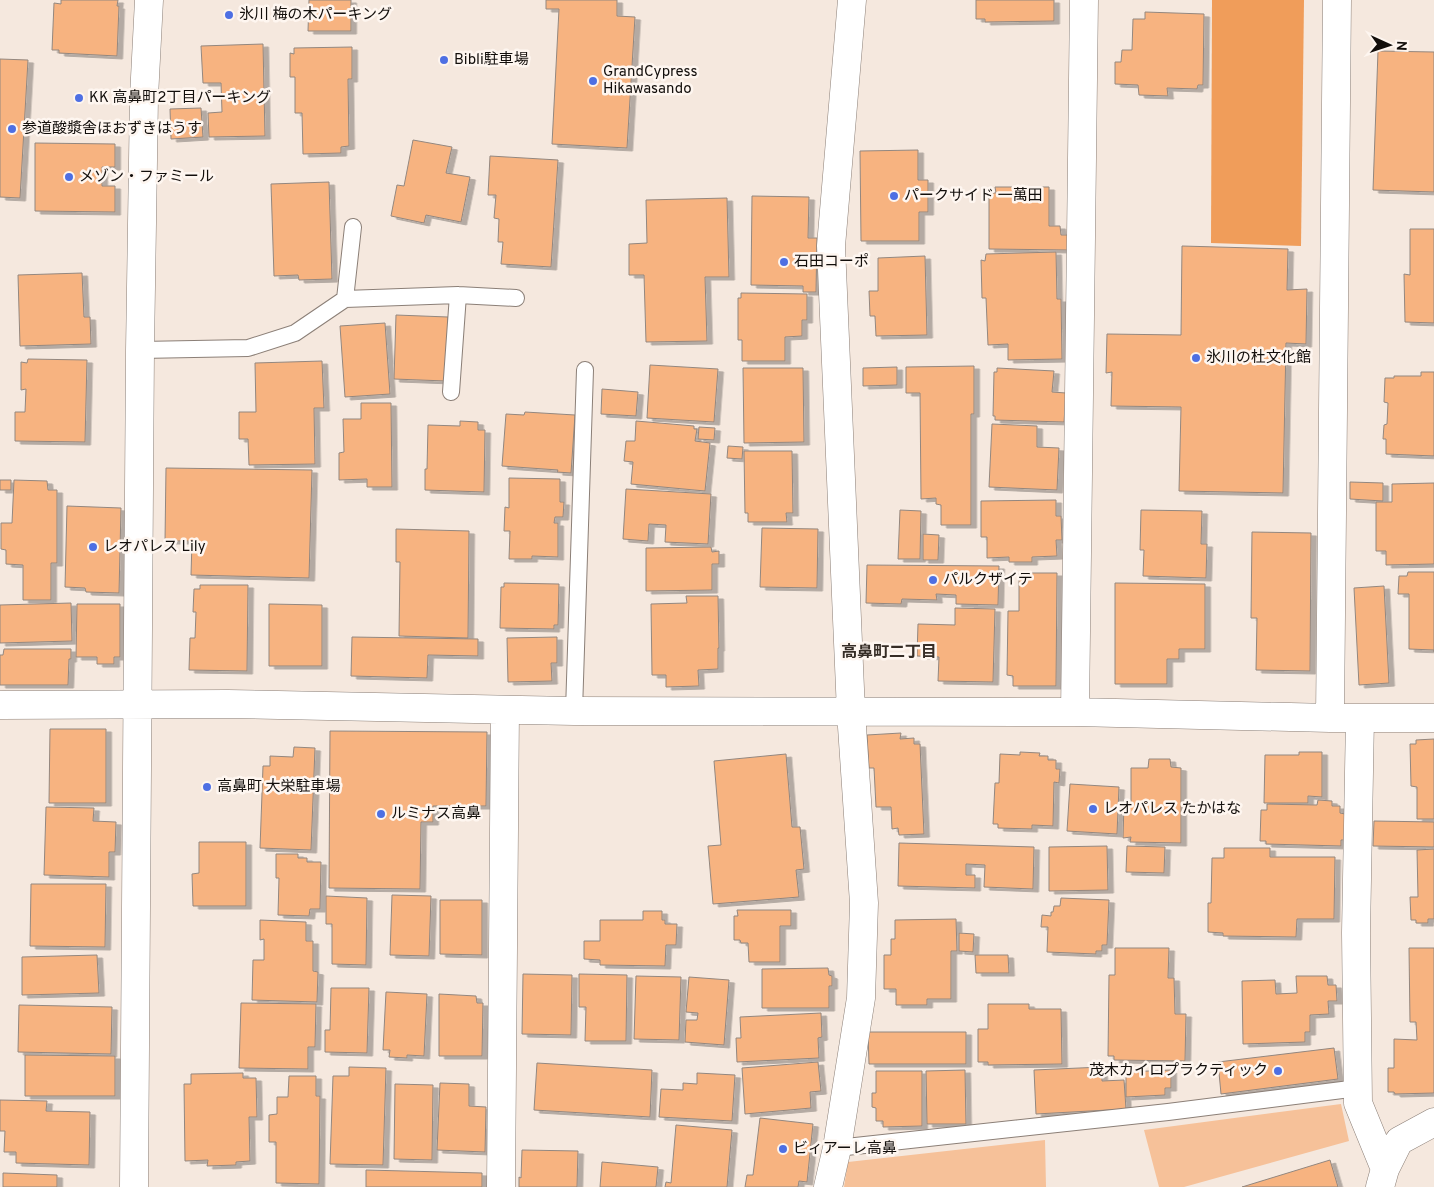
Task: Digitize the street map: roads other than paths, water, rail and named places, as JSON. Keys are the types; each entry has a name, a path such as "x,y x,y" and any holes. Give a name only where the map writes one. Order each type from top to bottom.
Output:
{"street":[{"path":"134,1187 140,350 144,97 149,0"},
{"path":"828,1187 837,1148 860,998 864,912 851,712 831,246 852,0"},
{"path":"1075,712 1084,0"},
{"path":"1330,718 1337,0"},
{"path":"0,705 228,704 574,711 1075,712 1330,718 1434,718"},
{"path":"501,1187 505,710"},
{"path":"1360,718 1356,934 1358,1103 1376,1145 1383,1178"},
{"path":"1383,1178 1399,1142 1434,1122"}],"lane":[{"path":"346,299 353,227"},
{"path":"140,350 248,348 295,333 346,299 458,295 516,298"},
{"path":"451,392 458,295"},
{"path":"574,711 585,370"},
{"path":"837,1148 1160,1113 1358,1088"}],"place":[{"name":"氷川 梅の木パーキング","path":"229,15"},
{"name":"Bibli駐車場","path":"444,60"},
{"name":"GrandCypress Hikawasando","path":"593,81"},
{"name":"KK 高鼻町2丁目パーキング","path":"79,98"},
{"name":"参道酸漿舎ほおずきはうす","path":"12,129"},
{"name":"メゾン・ファミール","path":"69,177"},
{"name":"パークサイド 一萬田","path":"894,196"},
{"name":"石田コーポ","path":"784,262"},
{"name":"氷川の杜文化館","path":"1196,358"},
{"name":"レオパレス Lily","path":"93,547"},
{"name":"パルクザイテ","path":"933,580"},
{"name":"高鼻町 大栄駐車場","path":"207,787"},
{"name":"レオパレス たかはな","path":"1093,809"},
{"name":"ルミナス高鼻","path":"381,814"},
{"name":"茂木カイロプラクティック","path":"1278,1071"},
{"name":"ビィアーレ高鼻","path":"783,1149"}],"district":[{"name":"高鼻町二丁目","path":"889,653"}]}
